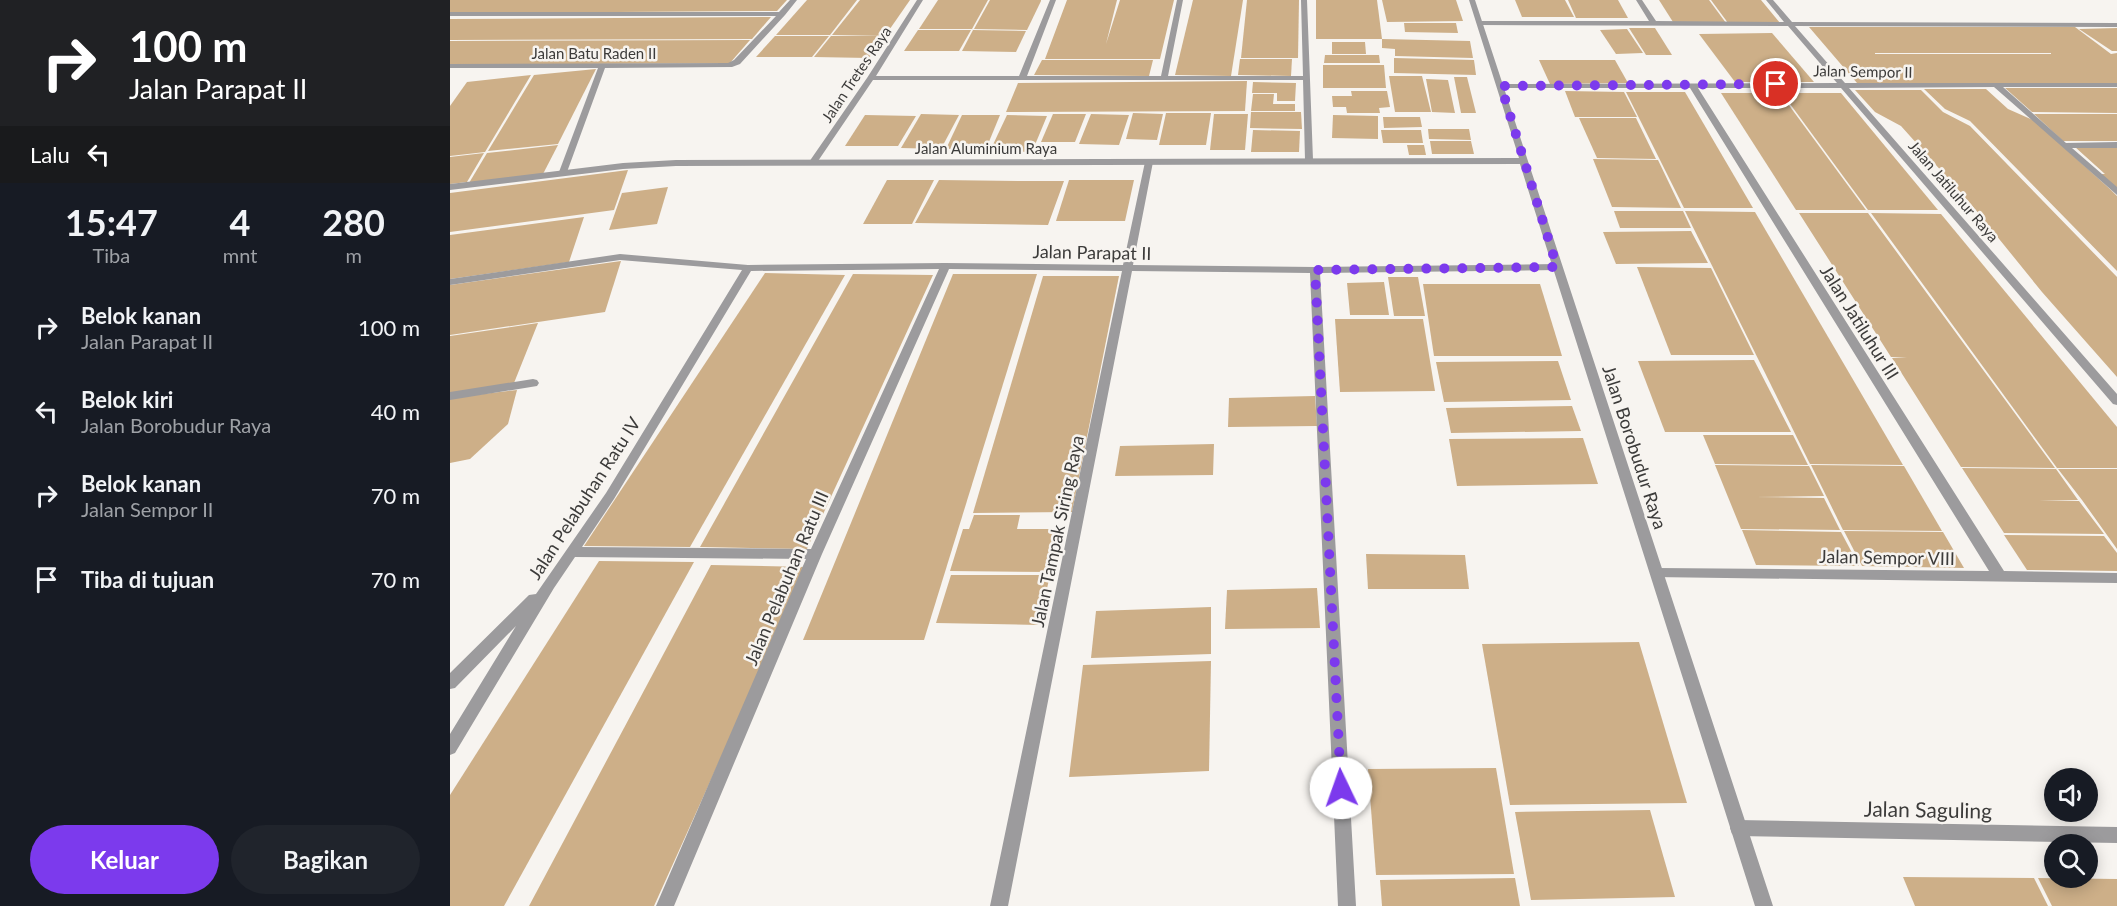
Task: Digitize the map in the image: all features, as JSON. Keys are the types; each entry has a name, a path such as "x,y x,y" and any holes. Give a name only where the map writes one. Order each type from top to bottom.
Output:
{"street":[{"path":"450,15 783,14 794,0"},
{"name":"Jalan Tretes Raya","path":"813,162 871,78 920,0"},
{"path":"1022,78 1053,0"},
{"path":"1164,79 1180,0"},
{"path":"1304,0 1310,160"},
{"name":"Jalan Borobudur Raya","path":"1472,0 1764,906"},
{"path":"1639,0 1654,24"},
{"name":"Jalan Jatiluhur Raya","path":"1769,0 2117,401"},
{"name":"Jalan Batu Raden II","path":"453,66 724,65 737,62 783,14"},
{"path":"1480,23 2117,25"},
{"path":"450,74 453,66"},
{"path":"563,172 602,66"},
{"path":"871,78 1307,78"},
{"name":"Jalan Sempor II","path":"1501,86 2117,84"},
{"name":"Jalan Jatiluhur III","path":"1692,85 2000,577"},
{"path":"1997,86 2117,192"},
{"path":"2066,145 2117,145"},
{"name":"Jalan Aluminium Raya","path":"450,187 563,172 676,163 1524,161"},
{"name":"Jalan Tampak Siring Raya","path":"999,906 1149,162"},
{"name":"Jalan Parapat II","path":"450,282 620,257 627,260 748,268 945,266 1315,270 1557,267"},
{"name":"Jalan Pelabuhan Ratu III","path":"665,906 815,554 945,266"},
{"name":"Jalan Pelabuhan Ratu IV","path":"450,748 549,584 609,496 748,268"},
{"path":"1315,270 1347,906"},
{"path":"450,396 533,383"},
{"path":"571,552 815,554"},
{"name":"Jalan Sempor VIII","path":"1658,573 2117,578"},
{"path":"450,683 549,584"},
{"name":"Jalan Saguling","path":"1738,828 2117,835"}],"building":[{"path":"450,0 787,0 777,11 450,13"},
{"path":"807,0 857,0 830,35 776,35"},
{"path":"860,0 910,0 885,36 832,35"},
{"path":"938,0 988,0 972,29 919,29"},
{"path":"990,0 1041,1 1027,30 974,29"},
{"path":"1067,0 1117,0 1106,44 1120,0 1174,0 1160,59 1045,59"},
{"path":"1193,0 1243,0 1231,76 1175,75"},
{"path":"1247,0 1299,0 1298,58 1241,58"},
{"path":"1316,0 1377,0 1382,39 1316,39"},
{"path":"1382,0 1456,0 1463,21 1387,22"},
{"path":"1515,0 1565,0 1574,17 1522,17"},
{"path":"1568,0 1618,0 1628,18 1576,18"},
{"path":"1659,0 1709,0 1726,23 1673,22"},
{"path":"1711,0 1761,0 1780,23 1728,23"},
{"path":"771,17 752,39 450,40 450,19"},
{"path":"1404,23 1456,23 1458,33 1405,32"},
{"path":"1809,27 2075,27 2111,54 2117,53 2117,83 1857,83","holes":["1875,53 2051,54 1875,54"]},
{"path":"1629,28 1655,28 1672,55 1646,55"},
{"path":"2117,28 2117,51 2112,51 2079,29"},
{"path":"1627,29 1643,53 1616,54 1600,30"},
{"path":"918,30 971,30 959,51 904,51"},
{"path":"973,30 1026,31 1016,52 962,51"},
{"path":"1772,33 1814,82 1735,82 1699,34"},
{"path":"775,36 829,36 812,57 756,57"},
{"path":"831,36 884,36 869,58 814,57"},
{"path":"1382,39 1470,41 1473,58 1395,56 1395,49 1382,48"},
{"path":"750,40 730,63 450,65 450,41"},
{"path":"1332,42 1365,42 1366,54 1332,54"},
{"path":"1325,55 1379,55 1380,63 1324,63"},
{"path":"1394,58 1474,60 1476,75 1394,73"},
{"path":"1240,59 1292,59 1291,76 1238,75"},
{"path":"1042,60 1153,60 1149,76 1034,75"},
{"path":"1539,60 1615,60 1628,83 1550,84"},
{"path":"1323,65 1384,65 1386,88 1323,88"},
{"path":"596,69 558,144 488,151 534,75"},
{"path":"531,75 485,152 450,156 450,106 467,82"},
{"path":"1389,76 1422,76 1431,112 1395,112"},
{"path":"1454,77 1467,77 1476,113 1461,113"},
{"path":"1426,79 1448,80 1455,113 1432,112"},
{"path":"1247,81 1245,111 1006,112 1018,83"},
{"path":"1253,82 1296,83 1295,101 1277,101 1277,93 1252,93"},
{"path":"2005,88 2117,88 2117,113 2032,112"},
{"path":"1924,89 1986,89 2008,109 2035,121 2111,190 2117,196 2117,271 1970,121 1945,109"},
{"path":"1855,90 1921,90 1943,112 1970,126 2117,277 2117,377 2042,292 1970,203 1901,126 1875,112"},
{"path":"1351,91 1387,91 1390,107 1379,108 1380,113 1347,113 1346,107 1333,107 1332,96 1352,96"},
{"path":"1565,91 1624,92 1637,117 1575,117"},
{"path":"1626,92 1685,92 1753,208 1684,208"},
{"path":"1721,93 1780,93 1866,210 1796,210"},
{"path":"1782,93 1841,93 1938,210 1868,210"},
{"path":"1253,94 1274,94 1273,104 1295,104 1295,111 1251,111"},
{"path":"1251,112 1301,112 1302,129 1250,128"},
{"path":"1133,113 1163,114 1157,140 1126,139"},
{"path":"1166,113 1211,113 1206,145 1159,145"},
{"path":"921,114 959,115 941,149 901,148"},
{"path":"1053,114 1086,114 1075,142 1041,142"},
{"path":"1091,114 1129,115 1119,145 1079,144"},
{"path":"1214,114 1248,114 1245,150 1210,150"},
{"path":"2034,114 2117,114 2117,141 2063,141"},
{"path":"865,115 916,116 898,146 845,146"},
{"path":"962,115 1000,115 986,149 946,149"},
{"path":"1007,115 1047,116 1032,152 990,151"},
{"path":"1333,115 1378,116 1378,139 1332,138"},
{"path":"1383,117 1420,117 1422,127 1384,128"},
{"path":"1579,118 1636,118 1656,159 1597,158"},
{"path":"1428,129 1469,129 1471,140 1429,139"},
{"path":"1253,130 1300,131 1299,152 1251,152"},
{"path":"1381,130 1421,130 1423,143 1383,143"},
{"path":"1430,141 1471,141 1474,154 1432,154"},
{"path":"558,145 543,174 469,183 487,153"},
{"path":"1407,145 1424,145 1426,155 1409,155"},
{"path":"2075,147 2117,147 2117,189 2101,174 2105,174"},
{"path":"484,153 467,182 450,184 450,157"},
{"path":"1593,159 1658,160 1681,208 1612,207"},
{"path":"628,170 614,210 450,232 450,193"},
{"path":"887,180 934,180 912,224 863,224"},
{"path":"939,180 1064,181 1048,225 915,223"},
{"path":"1069,180 1134,180 1125,221 1056,221"},
{"path":"668,187 657,224 609,230 622,193"},
{"path":"1614,211 1683,211 1691,228 1620,228"},
{"path":"1685,211 1755,212 1903,465 1810,464"},
{"path":"1799,213 1868,213 2055,468 1961,467 1892,358 1907,357 1891,357"},
{"path":"1871,213 1941,214 2117,427 2117,468 2057,468"},
{"path":"584,217 569,262 450,279 450,235"},
{"path":"1691,231 1708,263 1616,264 1603,232"},
{"path":"621,261 605,312 450,335 450,285"},
{"path":"1637,267 1711,268 1754,355 1671,355"},
{"path":"765,273 845,275 690,547 584,546"},
{"path":"853,274 933,275 807,549 700,547"},
{"path":"953,274 1037,274 924,640 803,640"},
{"path":"1043,276 1119,276 1072,512 973,513"},
{"path":"1388,277 1418,277 1425,316 1394,316"},
{"path":"1384,282 1389,315 1350,315 1347,283"},
{"path":"1423,284 1540,284 1562,356 1434,356"},
{"path":"1335,319 1423,319 1435,391 1340,392"},
{"path":"538,323 514,383 450,393 450,336"},
{"path":"1754,360 1791,432 1665,432 1638,361"},
{"path":"1558,361 1571,400 1444,402 1436,362"},
{"path":"517,390 508,424 470,459 450,463 450,398"},
{"path":"1315,396 1317,426 1228,427 1229,398"},
{"path":"1572,406 1581,431 1451,433 1446,408"},
{"path":"1703,435 1793,435 1808,465 1715,464"},
{"path":"1583,438 1598,484 1457,486 1449,439"},
{"path":"1214,444 1213,475 1115,476 1120,446"},
{"path":"1715,465 1809,466 1824,496 1755,497 1824,498 1840,530 1741,529"},
{"path":"1811,465 1904,466 1942,531 1843,530"},
{"path":"1962,468 2056,469 2078,500 2039,501 2079,501 2104,534 2004,533"},
{"path":"2058,469 2117,469 2117,549 2082,500"},
{"path":"974,515 1020,515 1017,529 1059,529 1049,572 950,571 963,529 969,529"},
{"path":"1742,530 1841,532 1859,566 1756,565"},
{"path":"1844,531 1943,532 1964,568 1862,566"},
{"path":"2004,535 2104,536 2117,553 2117,571 2027,570"},
{"path":"1366,554 1465,555 1469,589 1368,589"},
{"path":"599,561 694,562 504,906 450,906 450,795"},
{"path":"711,565 807,567 654,906 529,906"},
{"path":"951,575 1050,575 1039,625 936,623"},
{"path":"1317,588 1320,628 1225,629 1227,590"},
{"path":"1211,607 1211,654 1091,658 1096,611"},
{"path":"1639,642 1687,803 1510,805 1482,644"},
{"path":"1211,661 1209,771 1069,777 1083,665"},
{"path":"1496,768 1514,874 1376,875 1368,769"},
{"path":"1650,810 1675,897 1531,900 1515,812"},
{"path":"1903,877 2034,878 2048,906 1915,906"},
{"path":"1515,878 1520,906 1382,906 1380,880"},
{"path":"2038,878 2044,878 2044,888 2098,888 2098,879 2117,879 2117,906 2052,906"}],"route":[{"path":"1341,788 1315,270 1557,267 1501,86 1776,84"}]}
